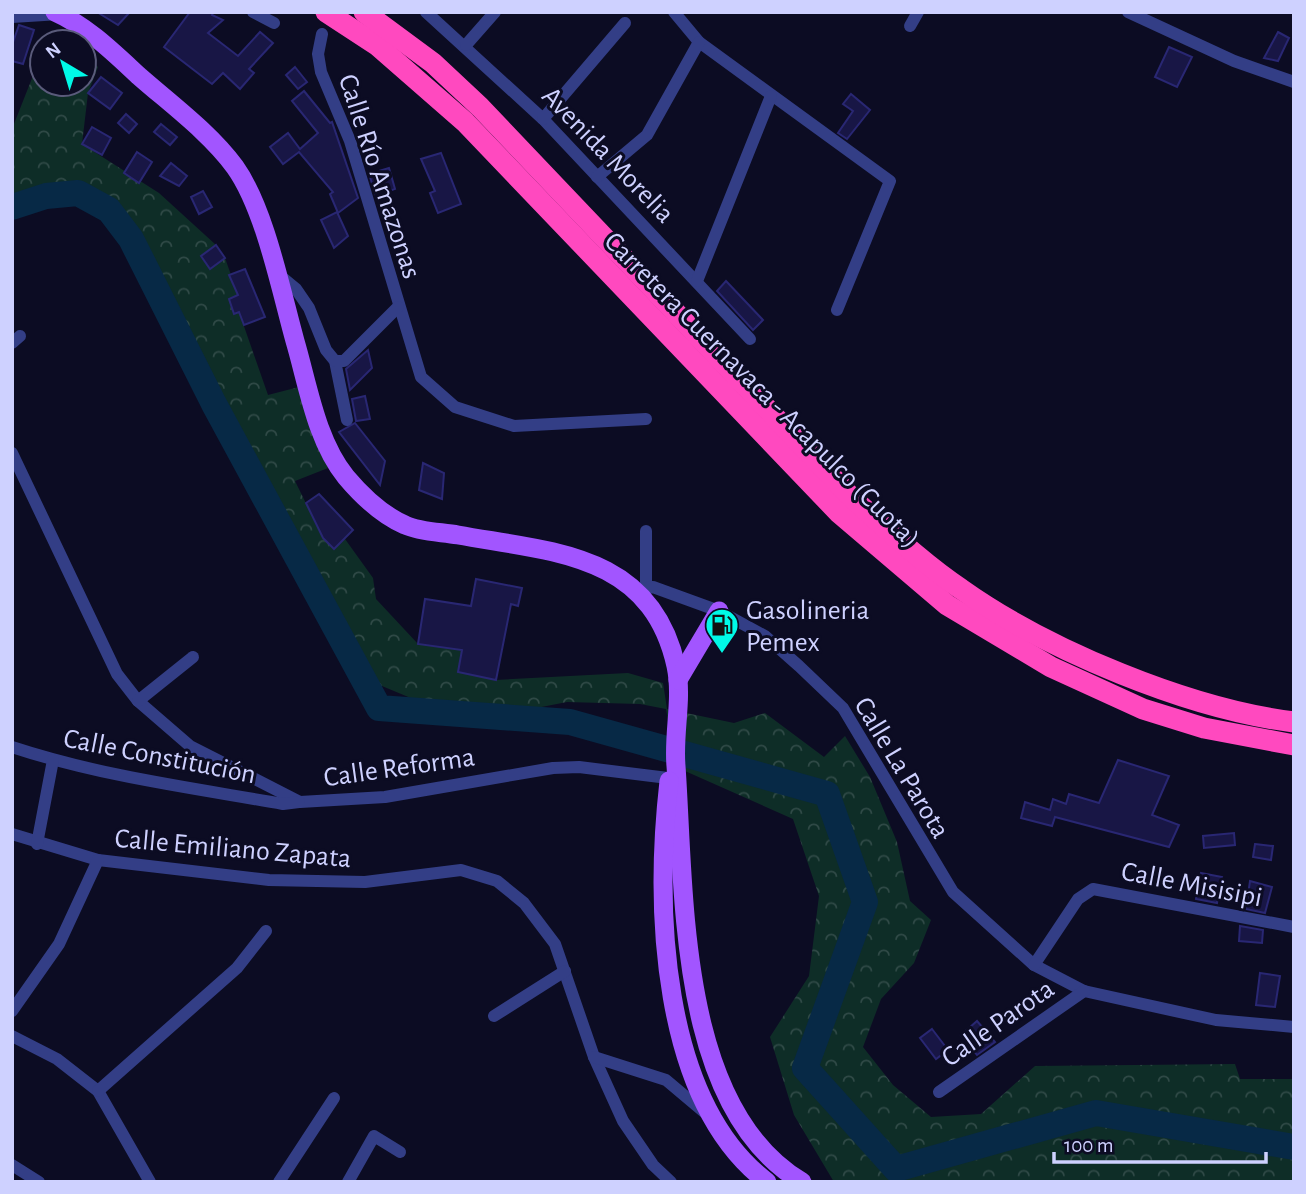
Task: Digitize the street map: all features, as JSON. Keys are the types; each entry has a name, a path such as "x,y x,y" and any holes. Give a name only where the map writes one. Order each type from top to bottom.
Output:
{"highway":[{"name":"Carretera Cuernavaca - Acapulco (Cuota)","path":"327,12 379,46 465,122 839,513 947,606 1051,667 1143,709 1204,728 1294,745"},
{"name":"Carretera Cuernavaca - Acapulco (Cuota)","path":"364,12 433,63 480,107 851,496 903,544 960,589 1006,618 1062,646 1152,685 1214,704 1294,722"}],"main road":[{"path":"58,13 106,46 196,127 234,167 250,196 276,272 321,432 343,472 368,500 407,526 577,556 641,589 667,639 678,680 675,770 661,849 665,925 673,988 691,1072 711,1118 734,1150 766,1182"},
{"path":"678,680 719,611"},
{"path":"675,770 687,923 714,1069 741,1125 767,1155 802,1182"}],"street":[{"path":"253,12 274,23"},
{"name":"Avenida Morelia","path":"426,12 466,45 543,119 750,339"},
{"path":"466,45 495,12"},
{"path":"674,12 699,42 890,181 837,310"},
{"path":"910,26 918,12"},
{"path":"1128,12 1234,61 1294,82"},
{"path":"12,17 58,13"},
{"path":"543,119 625,23"},
{"name":"Calle Río Amazonas","path":"322,34 318,54 321,72 349,141 398,307 344,361 335,361"},
{"path":"597,177 647,135 699,42"},
{"path":"697,281 771,96"},
{"path":"276,272 296,289 309,308 326,350 335,361 346,420"},
{"path":"398,307 421,377 455,407 514,426 646,419"},
{"name":"Calle Reforma","path":"12,453 117,674 138,701 190,746 300,802 386,797 553,768 579,766 675,770"},
{"path":"641,589 646,531"},
{"name":"Calle La Parota","path":"641,589 653,587 719,611 765,636 843,708 939,874 953,892 1034,965 1084,991 1216,1020 1294,1027"},
{"path":"138,701 193,657"},
{"name":"Calle Constitución","path":"12,747 52,760 123,776 283,804 300,802"},
{"path":"37,844 52,760"},
{"name":"Calle Emiliano Zapata","path":"12,834 37,844 98,860 269,880 365,882 461,870 497,881 524,903 555,944 594,1057 623,1121 653,1165 671,1182"},
{"path":"12,1010 59,944 98,860"},
{"name":"Calle Misisipi","path":"1034,965 1078,899 1093,889 1294,927"},
{"path":"98,1091 237,968 266,931"},
{"path":"494,1016 565,971"},
{"name":"Calle Parota","path":"939,1092 1084,991"},
{"path":"12,1036 57,1059 98,1091 150,1182"},
{"path":"594,1057 666,1080 711,1118"},
{"path":"279,1182 334,1098"},
{"path":"348,1182 374,1136 400,1152"},
{"path":"12,1165 39,1182"}],"green space":[{"path":"28,88 28,98 87,98 82,144 159,193 216,245 201,256 210,268 225,258 238,295 229,299 234,313 239,312 268,395 299,387 328,468 295,481 323,538 334,549 345,539 373,578 376,599 418,644 462,650 458,672 496,680 628,673 663,683 667,709 734,723 765,713 824,757 845,736 870,777 897,842 910,901 931,920 914,963 881,999 863,1047 893,1085 931,1117 981,1114 1035,1066 1235,1064 1240,1079 1294,1079 1294,1182 834,1182 794,1115 770,1037 809,976 819,896 793,819 676,767 666,709 640,704 567,702 501,715 430,706 370,681 332,637 232,418 142,246 114,217 84,199 51,194 12,206 12,129"}],"building":[{"path":"97,12 130,12 118,25"},
{"path":"190,12 213,12 212,15 223,20 208,33 238,56 260,32 273,43 249,69 254,73 240,89 223,73 212,84 164,47"},
{"path":"19,25 28,28 28,49 23,64 12,61 12,45"},
{"path":"1278,32 1289,38 1278,61 1264,58"},
{"path":"1169,47 1192,57 1177,87 1155,77"},
{"path":"295,67 307,82 298,89 286,75"},
{"path":"101,77 122,93 110,109 95,98 98,98 98,81"},
{"path":"304,91 330,123 332,122 358,198 338,213 330,194 333,192 299,152 283,164 270,147 288,133 300,149 318,133 292,101"},
{"path":"851,94 870,110 847,139 838,133 853,111 843,104"},
{"path":"126,114 137,124 129,133 118,123"},
{"path":"161,124 177,137 170,145 154,132"},
{"path":"92,127 111,138 102,155 82,144"},
{"path":"137,152 152,162 139,183 124,173"},
{"path":"441,153 461,204 438,213 430,193 435,191 421,159"},
{"path":"171,163 187,176 179,186 160,176"},
{"path":"389,168 395,189 376,196 369,174"},
{"path":"203,191 212,207 199,214 191,197"},
{"path":"337,212 348,236 334,248 321,220"},
{"path":"216,245 225,258 210,269 201,256"},
{"path":"245,269 265,317 244,325 239,312 234,314 229,299 238,295 229,275"},
{"path":"726,281 763,320 753,330 717,291"},
{"path":"368,350 372,368 350,390 346,369"},
{"path":"365,396 370,419 356,421 352,399"},
{"path":"355,423 385,461 380,485 339,432"},
{"path":"423,463 444,473 442,499 419,490"},
{"path":"319,494 353,530 334,549 323,538 306,503"},
{"path":"476,579 522,588 518,606 511,604 496,680 458,672 462,650 418,644 425,599 471,606"},
{"path":"1118,760 1169,776 1152,815 1179,825 1169,847 1055,817 1052,826 1021,818 1025,802 1050,810 1053,799 1066,804 1069,794 1099,803"},
{"path":"1234,833 1235,845 1204,848 1203,836"},
{"path":"1255,844 1273,846 1271,860 1253,857"},
{"path":"1201,873 1222,877 1217,903 1196,899"},
{"path":"1250,881 1272,887 1265,913 1246,909"},
{"path":"1240,926 1263,930 1262,943 1239,941"},
{"path":"1260,973 1280,976 1275,1007 1256,1005"},
{"path":"977,1021 995,1042 977,1055 961,1035"},
{"path":"932,1029 948,1050 936,1059 920,1038"}],"waterway":[{"path":"12,207 46,196 78,193 109,210 131,239 214,404 379,708 570,722 827,794 865,902 805,1068 896,1169 1096,1113 1294,1147"}],"place":[{"name":"Gasolineria Pemex","path":"722,655"}]}
